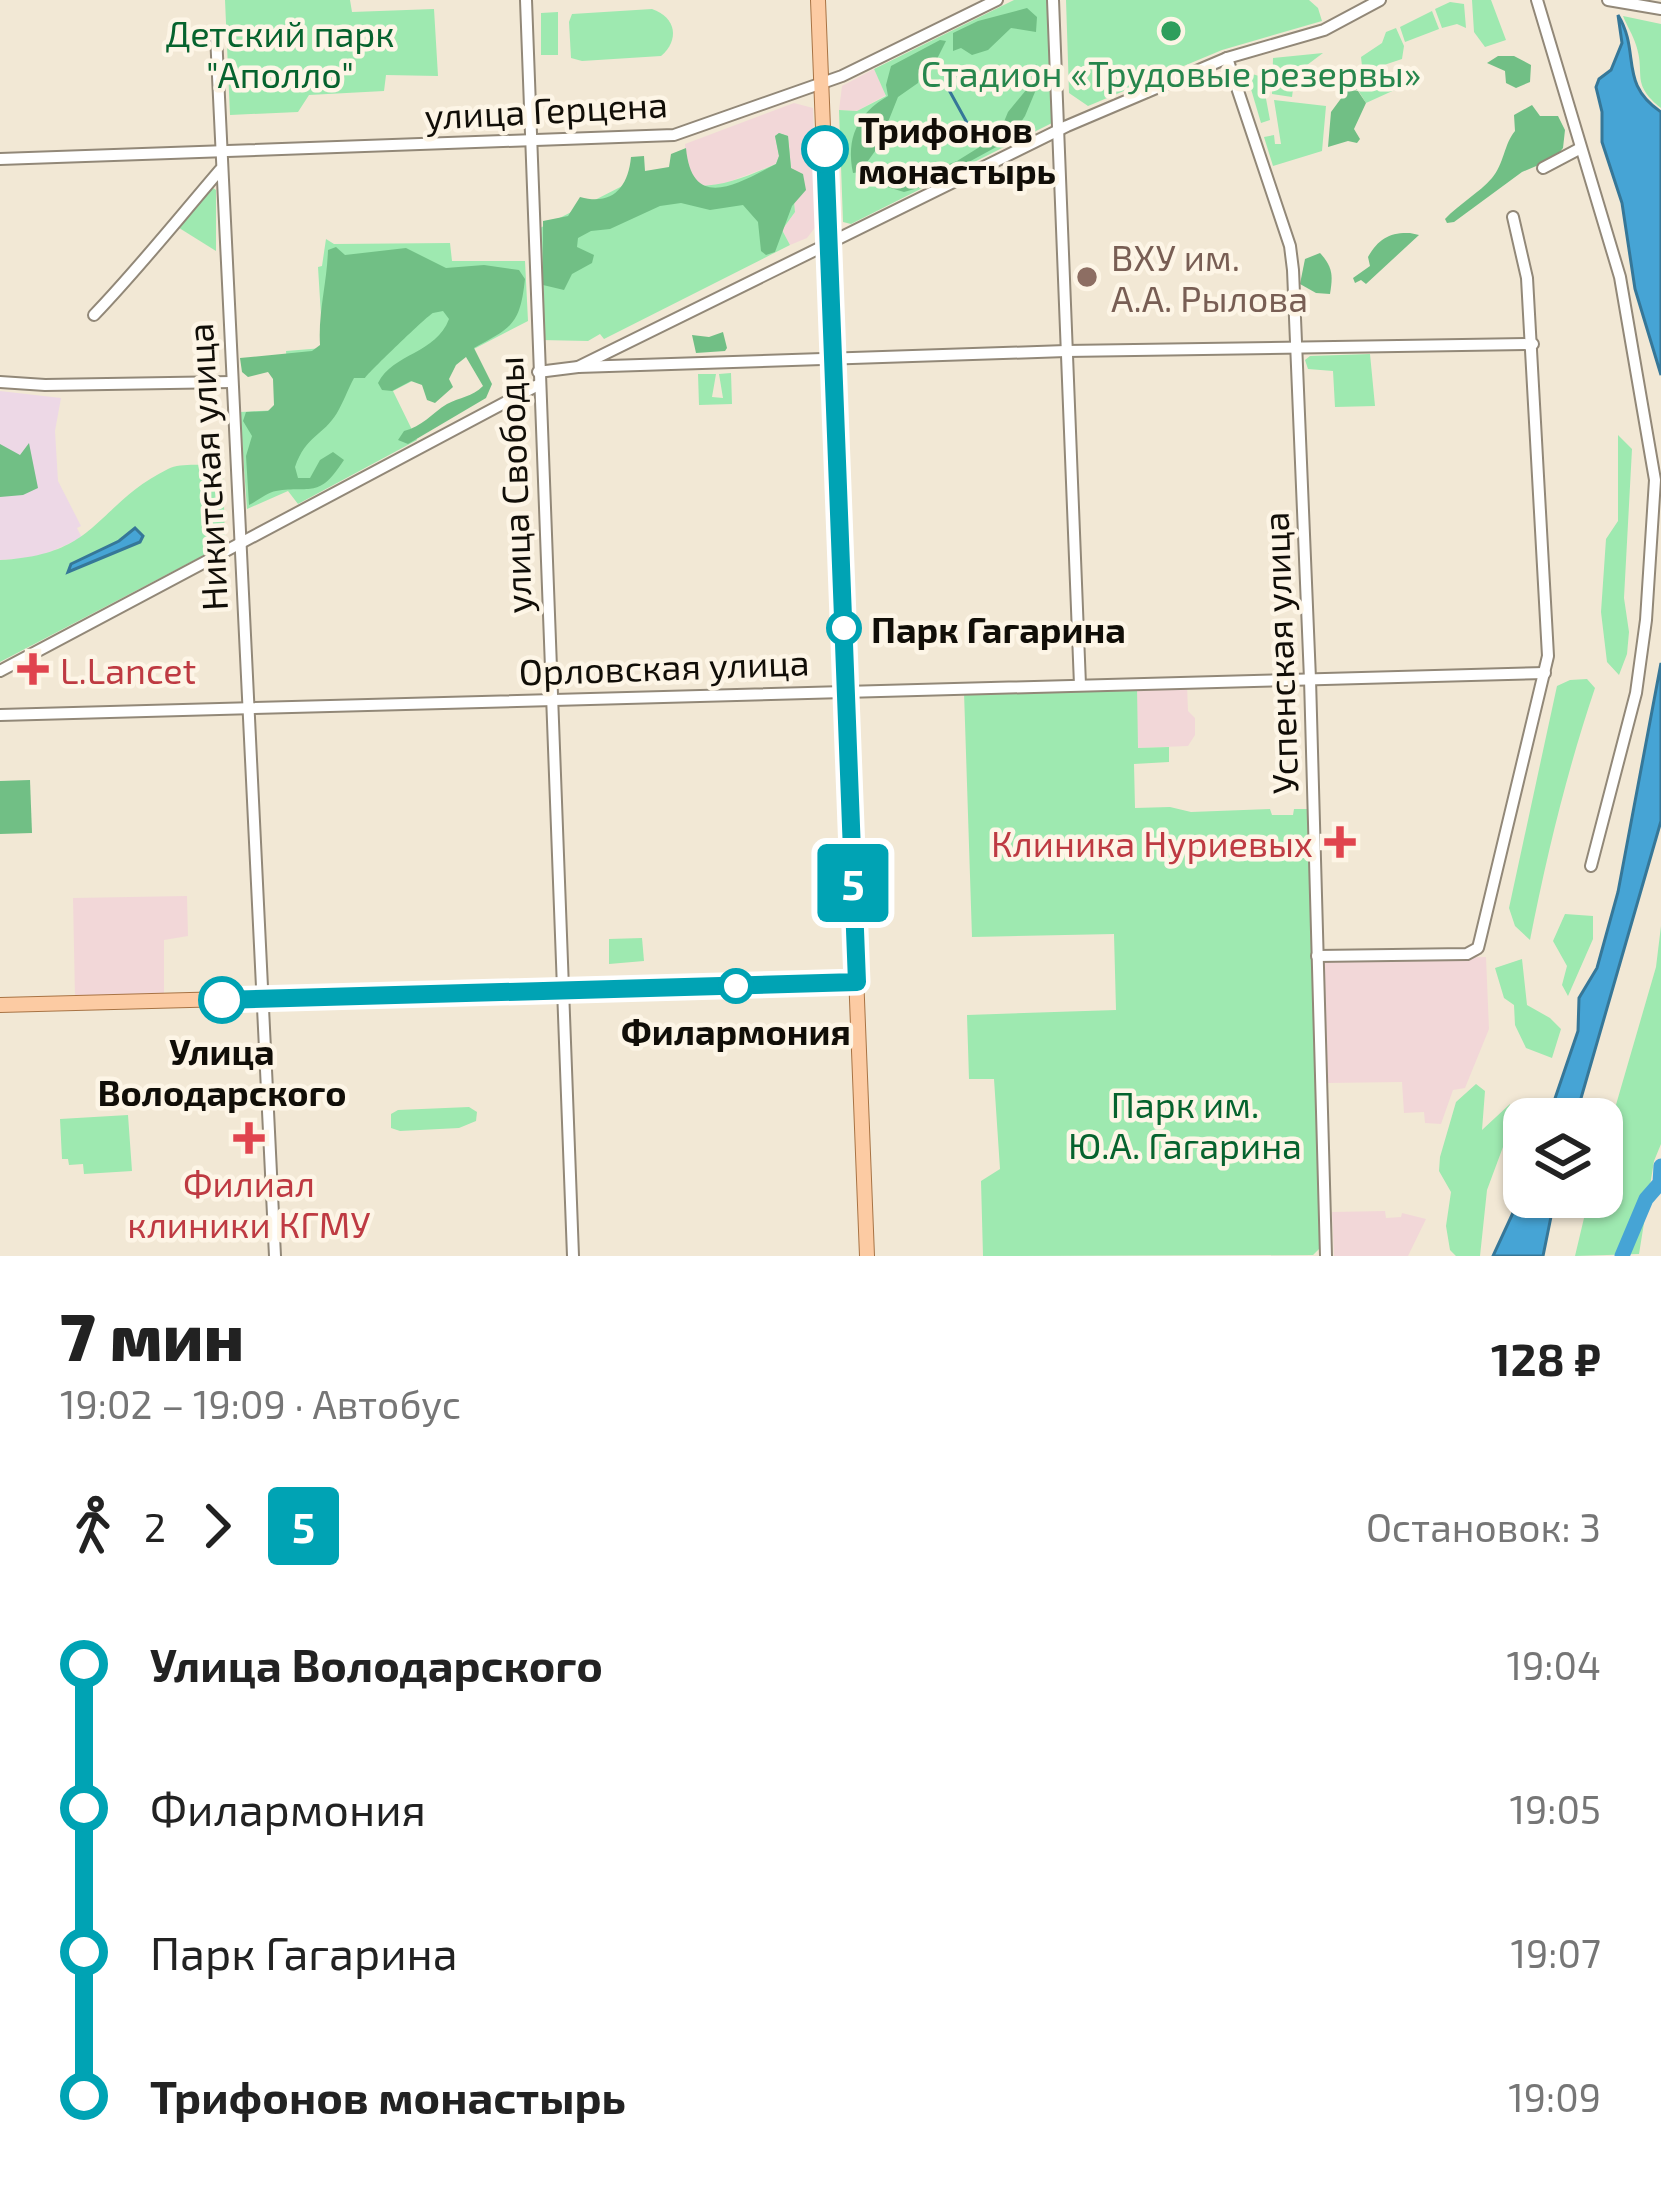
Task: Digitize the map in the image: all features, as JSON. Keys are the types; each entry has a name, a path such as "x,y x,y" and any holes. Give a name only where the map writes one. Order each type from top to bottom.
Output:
{"main road":[{"path":"818,0 867,1256"},
{"path":"0,1005 857,982"}],"street":[{"name":"улица Свободы","path":"526,0 573,1256"},
{"name":"улица Герцена","path":"0,159 674,135 822,84 997,0"},
{"path":"1053,0 1081,685"},
{"path":"0,671 240,547 538,378 578,367 1059,130 1227,58 1324,30 1380,0"},
{"path":"1538,0 1620,277 1655,480 1636,693 1591,866"},
{"path":"1607,0 1661,9"},
{"name":"Никитская улица","path":"216,35 275,1256"},
{"name":"Успенская улица","path":"1227,58 1290,246 1299,348 1326,1256"},
{"path":"1544,168 1580,149"},
{"path":"94,315 156,250 220,170"},
{"path":"1317,956 1467,954 1478,948 1548,656 1533,344 1527,278 1513,217"},
{"path":"578,367 1066,351 1533,344"},
{"path":"0,382 232,382"},
{"name":"Орловская улица","path":"0,715 1545,673"},
{"path":"1313,1256 1326,1256"}],"shaded area":[{"path":"874,69 886,95 857,111 839,110 842,86"},
{"path":"794,103 813,108 817,225 807,238 790,245 782,230 795,212 788,136 776,164 718,186 698,186 688,175 685,144"},
{"path":"0,391 61,398 55,431 58,481 81,526 77,528 82,538 36,558 0,560"},
{"path":"1187,685 1188,711 1195,718 1195,735 1188,746 1137,748 1137,687"},
{"path":"187,896 188,936 164,940 164,995 75,998 73,898"},
{"path":"1486,957 1489,1029 1465,1088 1453,1090 1441,1124 1425,1123 1424,1112 1404,1113 1402,1082 1327,1083 1323,961"},
{"path":"1385,1211 1386,1218 1402,1213 1426,1219 1408,1256 1334,1256 1332,1212"}],"green space":[{"name":"Детский парк \"Аполло\"","path":"225,0 350,0 352,12 434,9 438,76 386,75 384,91 309,95 298,112 230,115"},
{"path":"1014,0 1048,0 1052,123 851,224 843,222 839,110 857,111 886,96 874,69"},
{"path":"1066,0 1309,0 1322,21 1222,50 1088,106 1069,93"},
{"path":"1472,0 1491,0 1506,40 1485,47 1474,32"},
{"path":"1450,2 1464,4 1466,28 1457,24 1442,28 1435,9"},
{"path":"1027,8 1037,17 1036,32 1011,28 988,50 972,55 961,48 953,51 953,33"},
{"path":"652,9 666,17 673,30 671,43 661,56 571,58 572,14"},
{"path":"1432,11 1439,29 1405,42 1400,27"},
{"path":"558,12 558,55 541,55 541,13"},
{"path":"1623,16 1661,24 1661,108 1642,85 1639,55"},
{"path":"1396,28 1404,46 1402,59 1369,70 1362,66 1361,57"},
{"path":"946,41 936,61 919,72 918,83 898,97 878,147 860,172 853,173 856,128 888,96 891,66"},
{"path":"1323,53 1295,74 1292,97 1272,94 1273,58"},
{"path":"1498,56 1514,56 1531,65 1530,82 1516,88 1506,83 1505,71 1487,63"},
{"path":"1036,64 1040,80 1009,140 925,186 904,192 874,183 874,179 899,184 978,148 1001,129 1008,112 1031,84"},
{"path":"1246,72 1262,77 1270,120 1261,123"},
{"path":"1411,76 1410,83 1366,103 1358,90 1348,89 1340,97 1347,88 1359,80 1394,77 1395,81"},
{"path":"1348,89 1358,91 1366,103 1354,129 1360,139 1328,147 1331,112"},
{"path":"1274,100 1326,106 1322,151 1273,166 1264,137 1274,135 1275,144 1281,144"},
{"path":"1532,105 1540,116 1558,116 1565,130 1563,148 1555,158 1522,172 1447,223 1445,219 1496,172 1515,131 1514,115"},
{"path":"775,136 788,136 795,212 782,230 790,245 604,339 600,334 588,341 541,340 538,229 634,180 688,175 698,186 709,186 757,172 776,164"},
{"path":"775,136 788,136 791,168 803,174 806,190 792,206 775,252 766,255 761,251 758,222 743,205 710,210 681,203 660,206 578,238 577,247 594,255 592,263 572,274 564,290 543,285 543,221 568,216 580,197 601,199 616,192 626,178 631,157 644,156 645,171 669,167 671,154 686,148 697,181 719,188 776,164"},
{"path":"216,190 216,251 176,226"},
{"path":"1419,235 1366,284 1355,283 1353,278 1370,266 1368,257 1380,241"},
{"path":"326,239 334,244 450,243 452,261 525,261 528,321 393,391 417,440 298,504 288,491 247,509 240,412 290,406 286,351 323,348 318,267"},
{"path":"336,247 345,255 406,248 446,268 484,265 519,270 525,279 517,316 506,329 474,348 492,384 486,398 408,444 398,440 404,431 483,386 466,357 449,379 453,387 435,403 427,400 422,385 411,381 392,391 382,390 378,383 385,373 443,331 449,319 443,311 433,313 365,378 354,378 332,421 304,448 295,467 298,478 310,478 320,460 333,452 344,460 327,481 314,488 273,492 249,505 246,456 252,436 243,421 246,412 268,411 274,405 273,379 268,372 248,377 240,358 312,351 320,345 328,250"},
{"path":"1320,253 1331,272 1330,294 1300,284 1305,259"},
{"path":"723,332 725,351 696,353 692,335 709,337"},
{"path":"1370,354 1375,406 1335,407 1333,371 1308,369 1305,360 1310,356"},
{"path":"731,373 732,404 699,405 698,374 716,374 712,397 723,398 719,374"},
{"path":"1618,435 1632,449 1624,598 1629,632 1619,675 1607,662 1601,612 1606,539 1618,521"},
{"path":"29,443 38,488 0,497 0,444 20,455"},
{"path":"223,465 225,544 0,662 0,560 33,556 78,539 144,483 168,469"},
{"path":"1587,679 1595,688 1558,813 1530,940 1515,926 1509,908 1557,686"},
{"name":"Парк им. Ю.А. Гагарина","path":"1137,687 1138,748 1169,747 1169,762 1134,764 1135,808 1270,809 1272,815 1309,809 1323,1245 1313,1255 983,1256 981,1181 1000,1169 994,1079 969,1079 967,1015 1116,1010 1114,934 972,937 964,692"},
{"path":"30,780 32,833 0,834 0,781"},
{"path":"1565,914 1593,916 1593,939 1568,996 1562,985 1567,966 1553,941"},
{"path":"1661,926 1661,1144 1639,1254 1575,1256 1584,1218 1623,1218 1623,1098 1618,1098 1656,967"},
{"path":"642,938 644,961 609,964 609,939"},
{"path":"1522,959 1527,1005 1561,1029 1552,1058 1526,1048 1515,1025 1514,1005 1504,998 1495,968"},
{"path":"1476,1084 1485,1091 1482,1130 1503,1110 1503,1147 1487,1190 1480,1256 1456,1256 1450,1250 1446,1226 1451,1192 1439,1171 1440,1157 1456,1102"},
{"path":"469,1107 477,1112 476,1121 459,1128 391,1128 391,1114 398,1110"},
{"path":"128,1115 132,1171 84,1174 83,1164 69,1165 68,1159 62,1159 60,1119"}],"water":[{"path":"1618,15 1639,90 1661,112 1661,375 1635,289 1622,203 1602,142 1596,87 1611,70 1622,43"},
{"path":"135,528 143,536 140,542 68,572 71,564"},
{"path":"1661,663 1661,821 1581,1098 1555,1098 1578,1031 1579,998 1597,968 1618,892"},
{"path":"1511,1218 1551,1218 1543,1256 1493,1256"}],"waterway":[{"path":"949,90 971,130"},
{"path":"1622,1256 1646,1199 1660,1183 1661,1166"}],"bus line":[{"name":"5","path":"222,1000 857,982 825,149"}],"place":[{"name":"Стадион «Трудовые резервы»","path":"1171,31"},
{"name":"Трифонов монастырь","path":"825,149"},
{"name":"ВХУ им. А.А. Рылова","path":"1087,277"},
{"name":"Парк Гагарина","path":"844,628"},
{"name":"L.Lancet","path":"33,669"},
{"name":"Клиника Нуриевых","path":"1340,842"},
{"name":"Филармония","path":"736,986"},
{"name":"Улица Володарского","path":"222,1000"},
{"name":"Филиал клиники КГМУ","path":"249,1138"}]}
